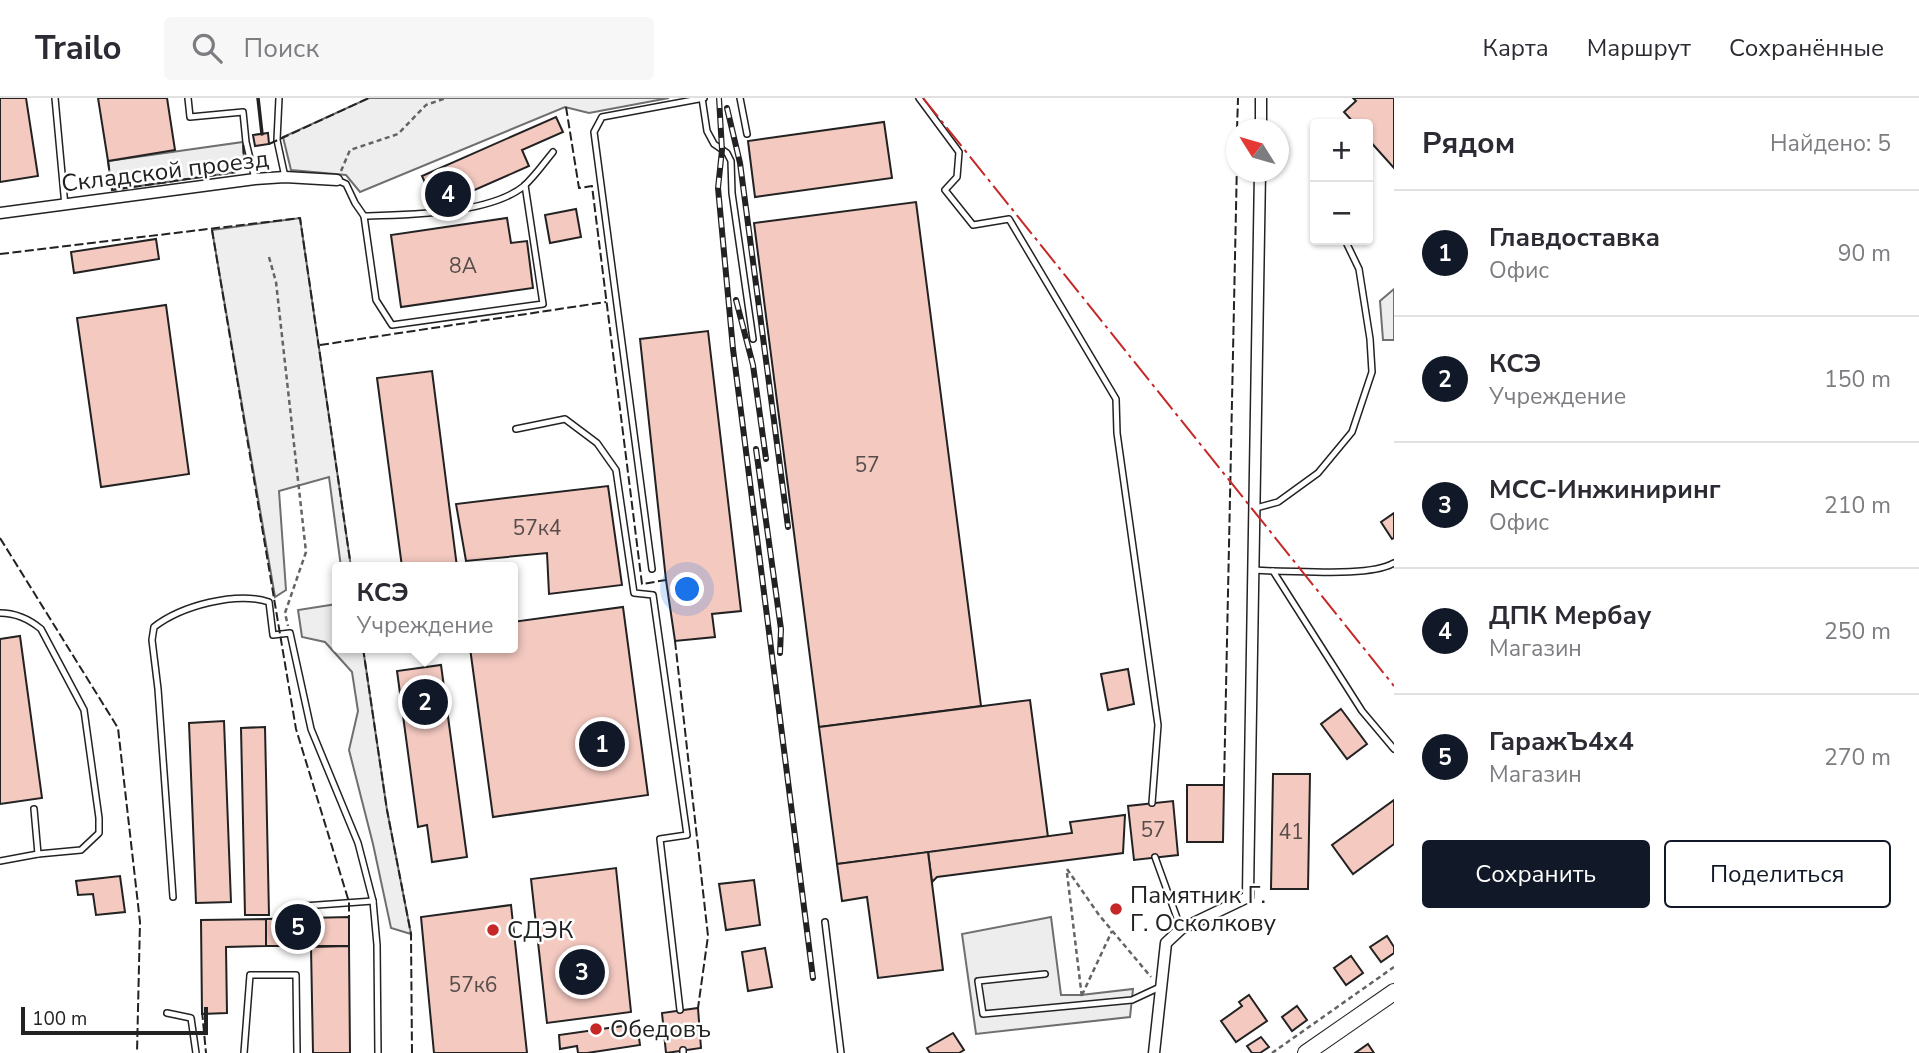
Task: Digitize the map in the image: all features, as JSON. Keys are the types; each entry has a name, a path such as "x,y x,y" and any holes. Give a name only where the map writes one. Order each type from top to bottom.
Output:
{"street":[{"path":"1261,98 1261,119"},
{"name":"Складской проезд","path":"0,213 256,179 285,177 337,180"},
{"path":"1154,1053 1166,943 1181,929 1248,897 1260,182"},
{"path":"1306,1053 1394,992"}],"lane":[{"path":"55,98 65,206"},
{"path":"188,98 190,117 243,112 246,142 256,179"},
{"path":"279,98 277,140 285,177"},
{"path":"652,569 594,132 602,117 703,98 708,131 714,144 727,153 731,161 732,193 753,339"},
{"path":"740,98 747,134"},
{"path":"919,98 959,152 957,177 945,190 973,225 1009,219 1116,399 1117,433 1158,725 1152,803"},
{"path":"364,216 432,214 502,199 524,185 553,152"},
{"path":"337,180 346,184 364,216 376,300 392,325 543,304 524,185"},
{"path":"1256,508 1278,502 1318,473 1352,432 1371,372 1370,339 1359,269 1347,245"},
{"path":"516,429 565,419 597,443 616,470 634,593 653,595 687,835 660,839 680,1010"},
{"path":"1252,570 1353,571 1385,568 1394,564"},
{"path":"1273,571 1362,711 1394,749"},
{"path":"173,897 152,640 154,627 167,618 221,599 256,597 269,602 273,635 290,633 311,729 358,843 373,901 377,945 378,1053"},
{"path":"0,613 9,613 30,621 41,629 84,710 99,833 81,850 0,861"},
{"path":"34,809 38,854"},
{"path":"1155,857 1181,929"},
{"path":"290,907 373,901"},
{"path":"825,922 841,1053"},
{"path":"1045,974 978,981 984,1014 1132,1000 1160,987"},
{"path":"244,1053 250,975 296,975 297,1053"},
{"path":"167,1013 191,1018 197,1053"}],"path":[{"path":"337,180 350,150 398,134 426,105 446,98"},
{"path":"269,257 276,282 306,552 285,613 290,633"},
{"path":"1082,1004 1067,869 1112,931 1160,987"},
{"path":"1082,995 1112,931"},
{"path":"1272,1053 1394,967"}],"shaded area":[{"path":"369,98 669,98 589,113 565,107 360,192 346,175 291,170 283,137"},
{"path":"243,142 244,159 236,172 112,190 108,161"},
{"path":"300,218 350,562 340,562 329,477 279,491 286,590 275,597 212,230"},
{"path":"1394,289 1394,340 1383,340 1380,301"},
{"path":"332,605 332,650 325,642 302,637 298,610"},
{"path":"335,653 364,653 387,810 411,934 391,928 349,750 358,711 352,672"},
{"path":"1051,917 1061,995 1133,989 1130,1017 976,1034 962,934"}],"building":[{"path":"0,98 26,98 38,176 0,182"},
{"path":"98,98 167,98 175,150 108,161"},
{"path":"1353,98 1394,98 1394,168 1373,145 1373,119 1350,119 1344,112 1356,101"},
{"path":"556,117 563,132 522,150 529,166 436,207 422,176"},
{"path":"884,122 892,178 755,197 748,141"},
{"path":"268,133 269,144 255,146 253,135"},
{"path":"916,202 981,706 819,727 754,223"},
{"path":"576,209 581,237 550,243 545,215"},
{"path":"507,218 511,243 527,241 533,288 401,307 391,235"},
{"path":"156,239 159,259 74,273 71,252"},
{"path":"166,305 189,474 101,487 77,318"},
{"path":"708,331 741,611 712,614 715,637 675,641 640,339"},
{"path":"432,371 456,562 401,562 377,378"},
{"path":"608,486 622,585 549,594 547,553 466,561 456,504"},
{"path":"1394,513 1394,538 1392,539 1381,522"},
{"path":"623,607 648,795 493,817 471,653 518,653 518,621"},
{"path":"20,636 42,798 0,804 0,639"},
{"path":"441,665 467,857 432,862 427,825 418,827 397,671"},
{"path":"1128,669 1134,704 1108,710 1101,674"},
{"path":"1030,700 1048,837 837,864 819,727"},
{"path":"1341,709 1367,744 1347,759 1321,724"},
{"path":"224,721 231,902 196,903 189,723"},
{"path":"265,727 269,915 245,915 241,728"},
{"path":"1273,774 1310,774 1308,889 1271,889"},
{"path":"1187,785 1224,785 1223,842 1187,842"},
{"path":"1394,800 1394,844 1353,874 1332,845"},
{"path":"1173,801 1178,855 1134,860 1128,806"},
{"path":"1125,815 1123,853 937,877 932,882 928,852 1072,833 1070,822"},
{"path":"928,852 943,970 878,978 867,897 842,901 837,864"},
{"path":"616,868 631,1012 547,1023 531,879"},
{"path":"120,876 125,912 96,915 93,894 78,895 76,881"},
{"path":"754,880 760,925 726,930 719,884"},
{"path":"511,905 527,1053 434,1053 421,917"},
{"path":"349,917 349,946 266,946 266,919"},
{"path":"266,919 266,946 226,947 227,1013 202,1014 201,920"},
{"path":"1387,936 1394,947 1394,953 1381,962 1370,947"},
{"path":"349,946 350,1053 313,1053 311,947"},
{"path":"765,948 772,987 748,991 742,952"},
{"path":"1351,956 1363,973 1346,985 1334,968"},
{"path":"1249,995 1267,1021 1236,1042 1221,1021 1242,1006 1239,1002"},
{"path":"1297,1006 1307,1020 1292,1031 1282,1017"},
{"path":"698,1008 701,1048 666,1053 662,1013"},
{"path":"637,1024 640,1045 587,1053 578,1053 577,1046 560,1049 559,1035"},
{"path":"953,1033 964,1050 959,1053 930,1053 927,1048"},
{"path":"1261,1037 1269,1047 1260,1053 1252,1053 1247,1046"},
{"path":"1368,1044 1374,1053 1355,1053"}],"railway":[{"path":"719,98 722,150 718,188 733,349 813,978"},
{"path":"727,108 740,163 788,527"},
{"path":"736,300 753,365 766,459"},
{"path":"756,449 781,629 780,653"}],"fence":[{"path":"269,144 369,98"},
{"path":"1237,119 1238,98"},
{"path":"566,107 579,188 592,186 642,584 666,580"},
{"path":"108,161 112,190 236,172 244,159 243,142"},
{"path":"1224,785 1237,182"},
{"path":"0,254 300,218 350,562"},
{"path":"212,230 296,729 349,902 349,917"},
{"path":"320,345 606,302"},
{"path":"0,538 118,728 140,922 137,1053"},
{"path":"675,641 708,936 698,1008"},
{"path":"364,653 387,810 411,934 412,1053"},
{"path":"202,1011 206,1053"}],"wall":[{"path":"258,98 262,134"}],"power":[{"path":"923,98 1394,686"}],"place":[{"name":"ДПК Мербау","path":"448,194"},
{"name":"КСЭ","path":"425,702"},
{"name":"Главдоставка","path":"602,744"},
{"name":"Памятник Г. Г. Осколкову","path":"1116,909"},
{"name":"ГаражЪ4х4","path":"298,927"},
{"name":"СДЭК","path":"493,930"},
{"name":"МСС-Инжиниринг","path":"582,972"},
{"name":"Обедовъ","path":"596,1029"}]}
